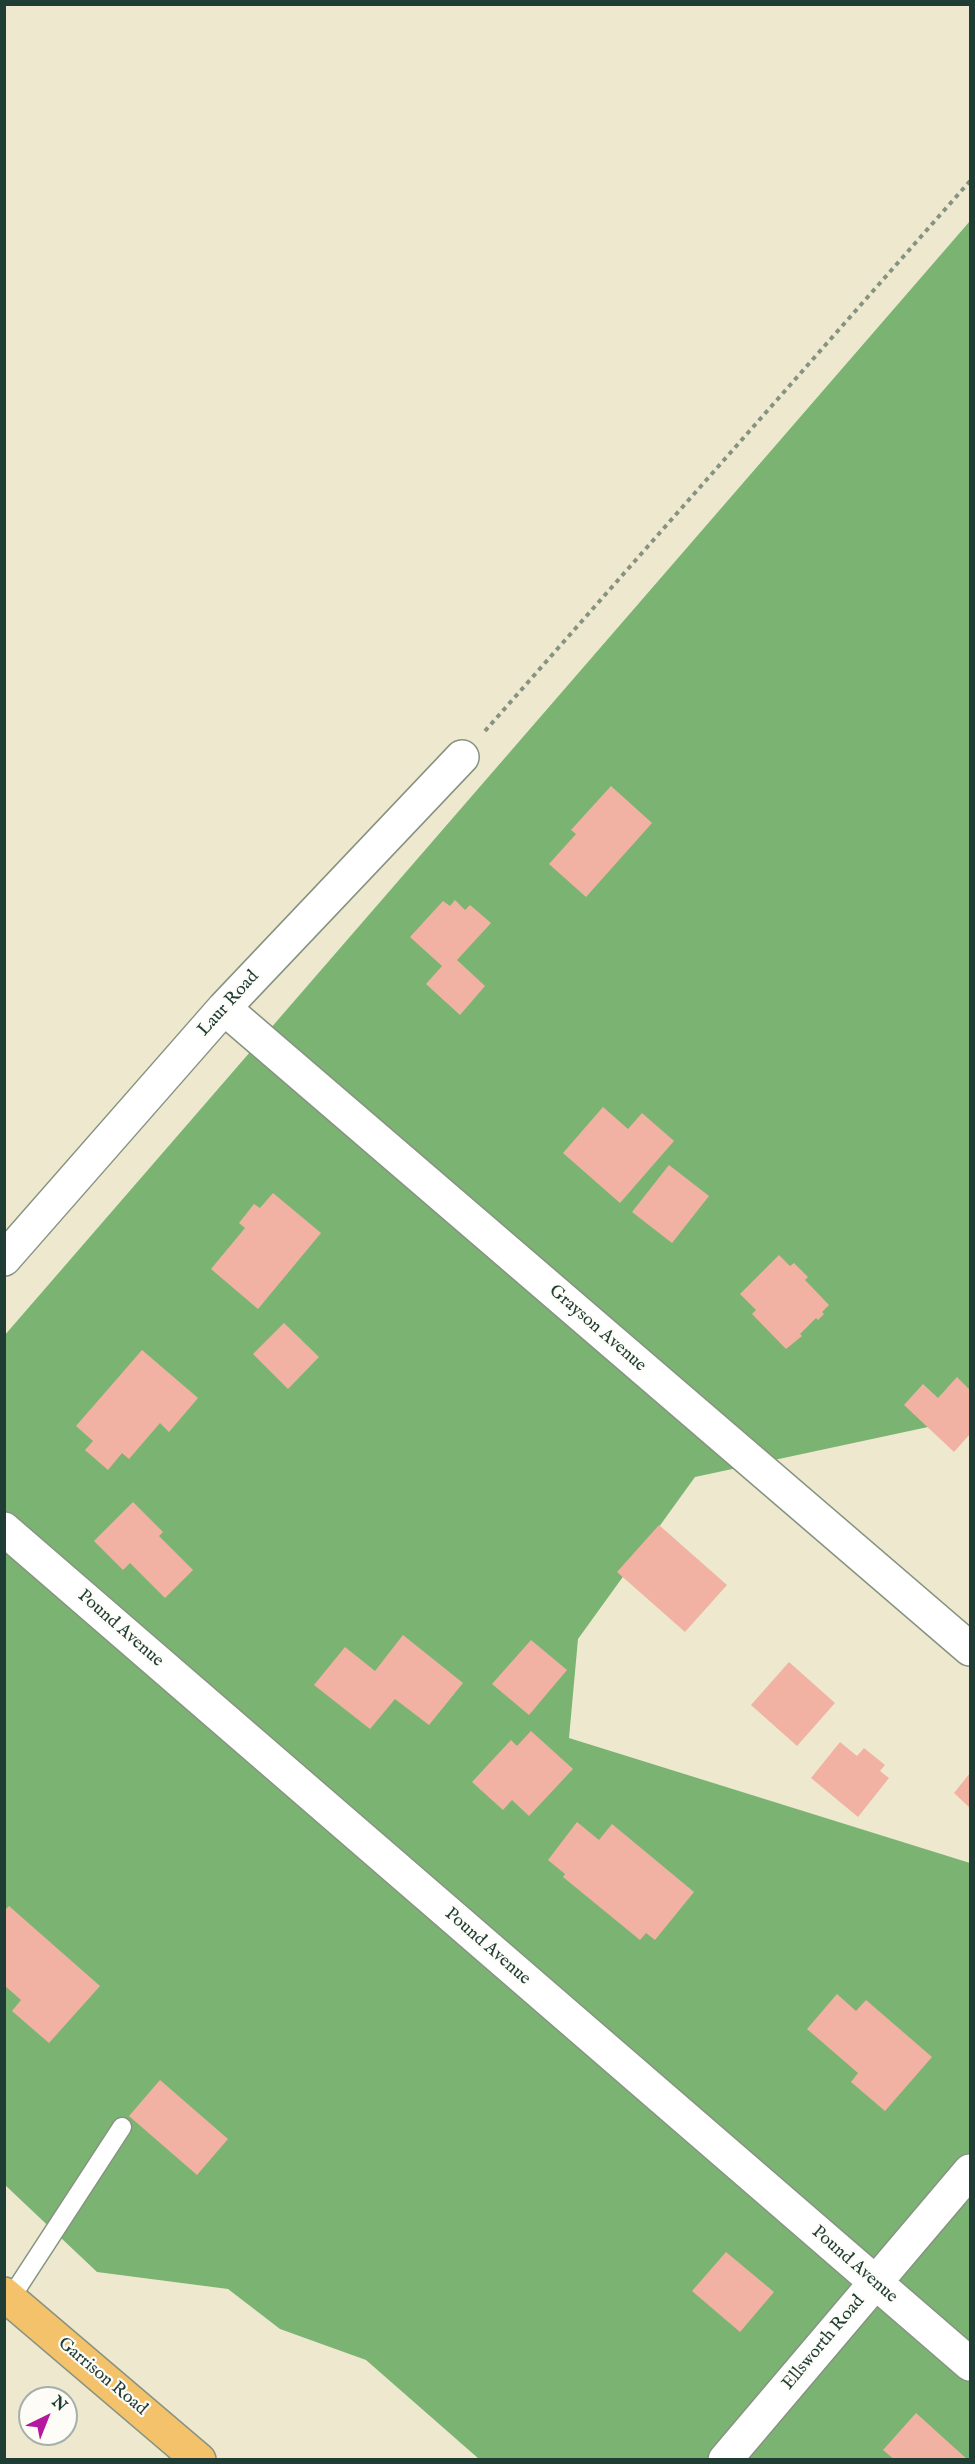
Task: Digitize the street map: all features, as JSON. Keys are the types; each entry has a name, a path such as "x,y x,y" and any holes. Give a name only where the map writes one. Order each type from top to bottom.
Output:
{"main road":[{"name":"Garrison Road","path":"7,2296 199,2460"}],"street":[{"name":"Laur Road","path":"4,1259 224,1008 462,757"},
{"name":"Grayson Avenue","path":"224,1008 970,1649"},
{"name":"Pound Avenue","path":"4,1529 970,2364"},
{"name":"Ellsworth Road","path":"724,2460 970,2171"}],"lane":[{"path":"7,2296 122,2127"}],"path":[{"path":"462,757 970,181"}],"green space":[{"path":"970,221 970,1418 695,1477 578,1639 569,1738 970,1863 970,2459 479,2459 366,2360 280,2329 228,2289 97,2272 5,2185 4,1336"}],"building":[{"path":"611,786 652,823 586,897 549,864 576,834 571,830"},
{"path":"455,900 465,910 470,905 491,923 457,960 485,986 460,1015 426,984 442,966 410,937 443,901 450,906"},
{"path":"603,1107 628,1129 642,1113 674,1141 620,1203 563,1153"},
{"path":"669,1165 709,1196 672,1243 632,1212"},
{"path":"273,1193 321,1233 258,1309 211,1269 245,1228 239,1223 254,1204 260,1208"},
{"path":"779,1255 790,1266 794,1263 808,1277 805,1280 829,1305 822,1312 824,1314 818,1320 816,1318 800,1334 802,1336 786,1349 752,1314 756,1310 740,1294"},
{"path":"284,1323 319,1357 288,1389 253,1354"},
{"path":"142,1350 198,1398 169,1432 160,1423 129,1459 122,1453 108,1470 85,1450 93,1441 76,1426"},
{"path":"957,1377 970,1390 970,1434 954,1452 904,1405 923,1384 938,1398"},
{"path":"133,1502 163,1532 159,1536 193,1570 165,1598 130,1563 123,1570 94,1541"},
{"path":"659,1525 727,1585 685,1632 617,1572"},
{"path":"403,1635 463,1683 429,1725 395,1699 370,1729 314,1685 345,1647 375,1671"},
{"path":"531,1640 567,1670 529,1715 492,1684"},
{"path":"789,1662 835,1703 797,1746 751,1705"},
{"path":"531,1731 573,1769 529,1816 512,1800 503,1810 472,1782 511,1740 517,1746"},
{"path":"840,1742 857,1756 864,1748 885,1765 880,1771 889,1778 858,1817 811,1778"},
{"path":"970,1773 970,1808 954,1793"},
{"path":"577,1822 599,1840 612,1824 694,1892 655,1940 646,1933 640,1940 563,1877 565,1874 548,1860"},
{"path":"9,1906 100,1986 49,2043 12,2011 21,2000 4,1985 4,1911"},
{"path":"837,1994 856,2011 866,2000 932,2057 885,2111 851,2082 858,2073 807,2029"},
{"path":"160,2080 228,2139 197,2175 129,2116"},
{"path":"726,2252 774,2292 740,2332 692,2291"},
{"path":"916,2413 968,2460 895,2460 883,2450"}]}
